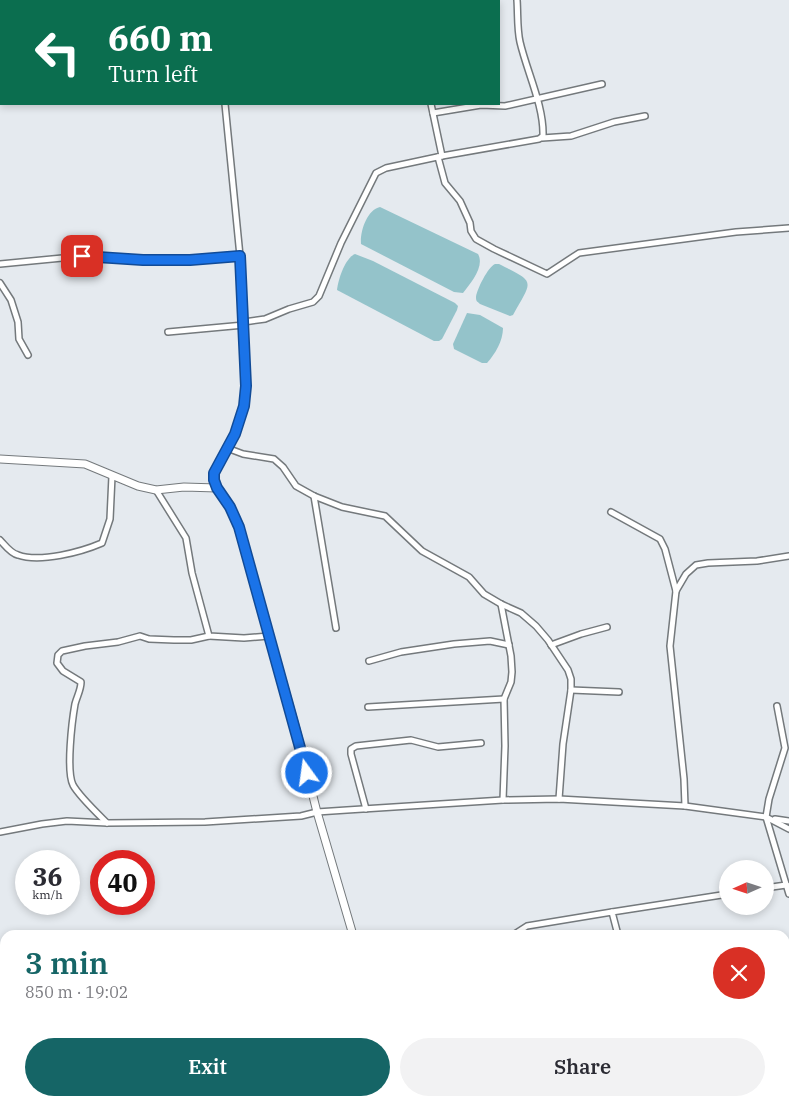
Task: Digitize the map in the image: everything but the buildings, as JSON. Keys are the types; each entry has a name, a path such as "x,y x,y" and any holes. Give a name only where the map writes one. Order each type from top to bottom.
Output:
{"street":[{"path":"516,0 520,40 537,99 544,134 542,138"},
{"path":"433,113 481,105 505,106 602,84"},
{"path":"225,105 240,256 246,386 244,406 235,434 214,473 214,480 239,527 296,729 317,812 352,930"},
{"path":"431,105 445,184 460,201 470,223 471,231 476,238 494,249 547,274 579,254 736,232 789,228"},
{"path":"168,332 244,324 265,319 313,302 319,296 341,243 376,173 386,168 542,138 571,136 614,122 644,116"},
{"path":"0,264 82,256 143,260 190,260 240,256"},
{"path":"0,283 11,300 18,322 19,339 28,356"},
{"path":"227,448 243,454 274,459 283,467 296,486 314,496 342,506 385,516 422,551 469,577 484,594 521,613 536,626 568,670 571,679 571,690 562,744 559,799"},
{"path":"0,459 85,464 138,486 156,490 184,487 217,488"},
{"path":"0,540 18,556 38,558 102,543 110,519 112,476"},
{"path":"156,490 186,538 197,592 209,636"},
{"path":"314,496 336,628"},
{"path":"611,512 660,539 665,549 676,591 670,646 684,778 685,806"},
{"path":"676,591 686,574 696,565 757,562 789,556"},
{"path":"501,604 511,656 511,682 504,699 503,800"},
{"path":"551,645 606,627"},
{"path":"107,824 74,787 71,778 69,762 75,704 81,688 81,682 63,671 57,663 58,655 62,651 118,642 140,636 149,639 191,640 209,636 244,638 269,636"},
{"path":"369,661 401,652 454,644 490,641 509,645"},
{"path":"571,690 619,692"},
{"path":"368,707 504,699"},
{"path":"777,706 785,748 769,799 769,817 789,894"},
{"path":"366,809 350,751 356,746 411,740 438,747 481,744"},
{"path":"0,832 67,821 107,824 204,822 302,816 317,812 503,800 559,799 685,806 789,821"},
{"path":"769,817 789,829"},
{"path":"774,887 788,885"},
{"path":"521,930 527,926 719,895"},
{"path":"612,912 617,930"}],"water":[{"path":"380,207 478,254 480,264 473,279 463,293 454,292 361,244 365,222 371,212"},
{"path":"355,254 373,261 455,303 458,306 457,310 442,339 434,341 337,290 340,275 345,265 351,256"},
{"path":"495,264 499,264 520,275 527,283 524,295 513,315 510,316 480,304 476,300 483,279 489,269"},
{"path":"467,313 480,315 503,328 502,338 498,347 487,363 482,363 454,349 453,344"}],"route":[{"path":"82,256 143,260 190,260 240,256 246,364 244,406 235,434 214,473 214,480 239,527 307,773"}]}
